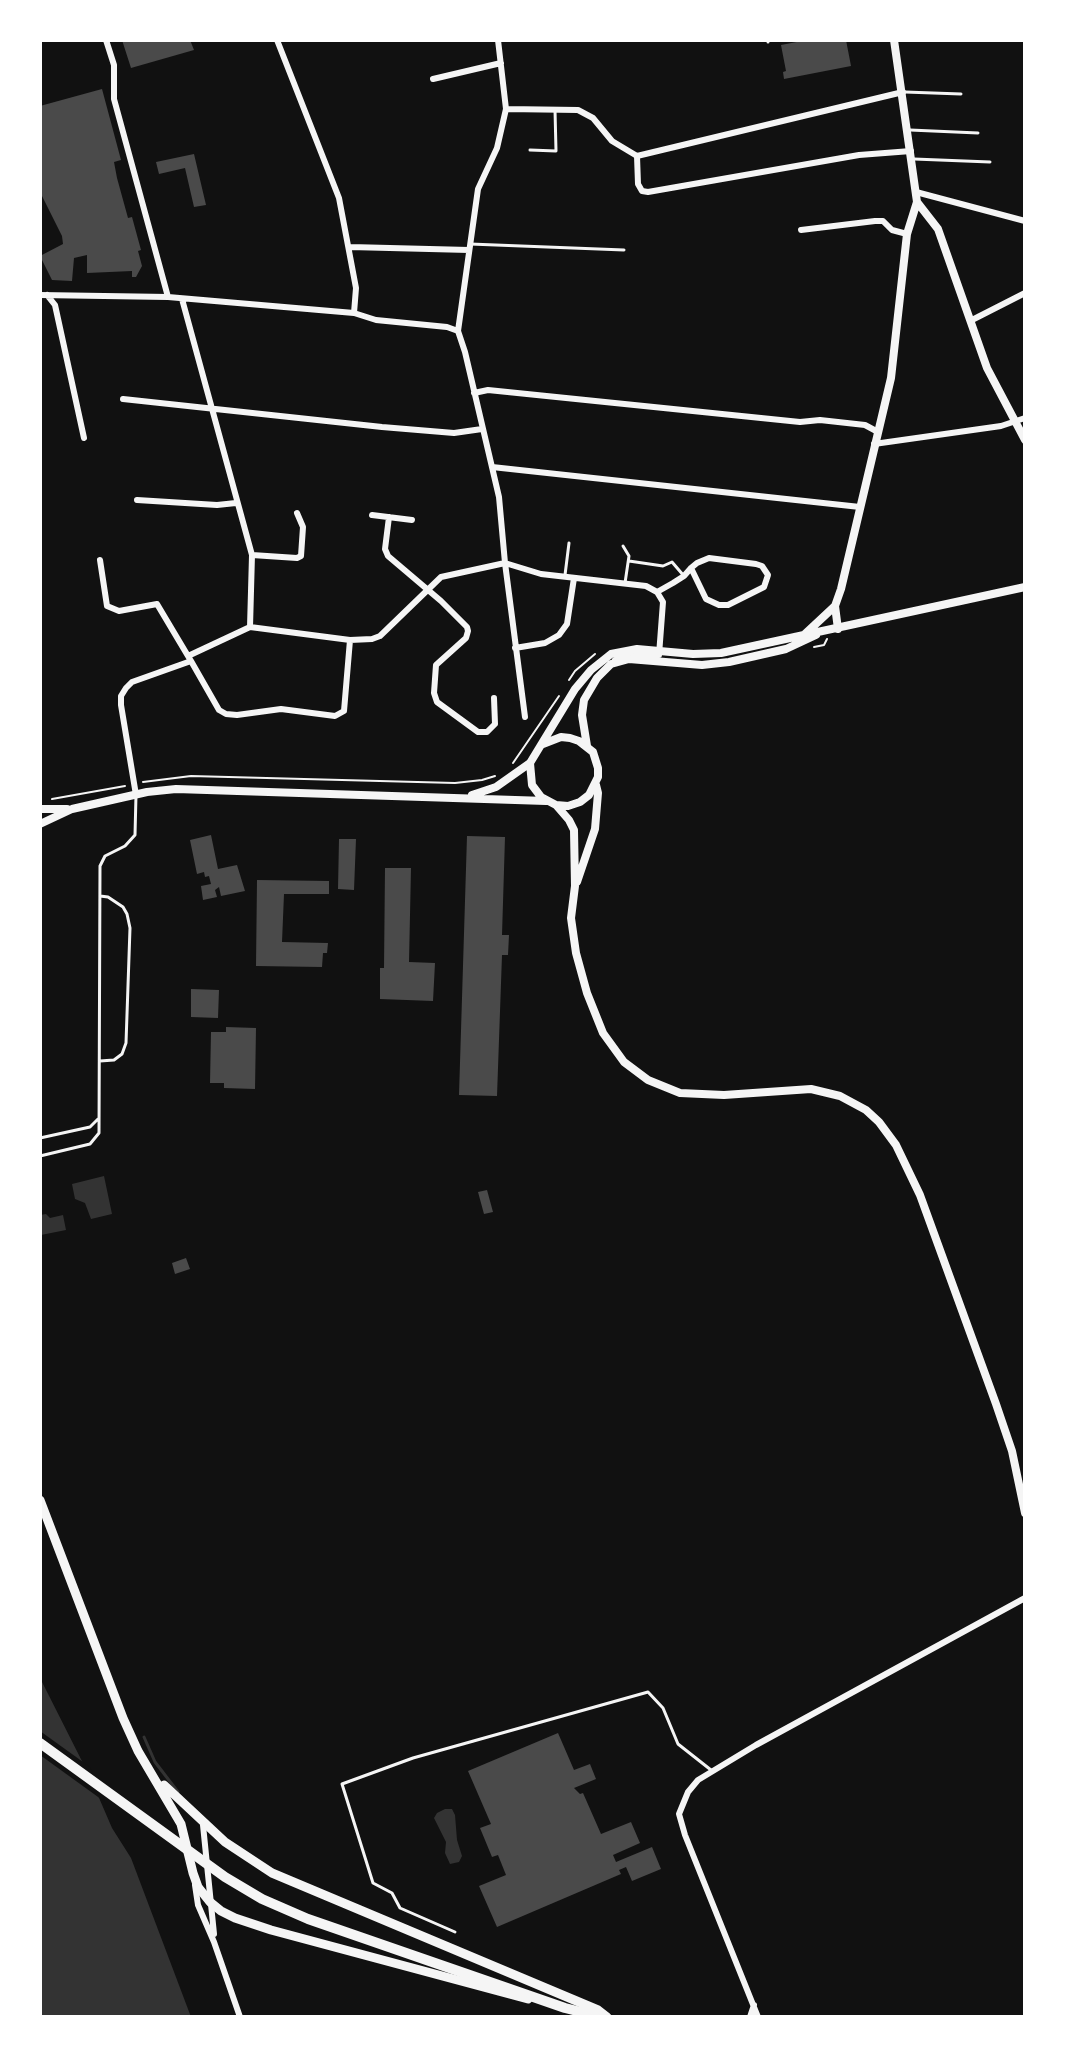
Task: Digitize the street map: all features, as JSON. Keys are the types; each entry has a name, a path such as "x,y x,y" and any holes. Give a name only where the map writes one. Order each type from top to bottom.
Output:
{"main road":[{"path":"40,1500 138,1751 181,1824 198,1887 210,1902 235,1918 271,1930 604,2017"},
{"path":"40,1743 225,1877 262,1899 296,1915 587,2017"},
{"path":"138,1751 169,1790 203,1825 272,1873 598,2010 604,2017"}],"street":[{"path":"106,40 114,65 114,99 168,297"},
{"path":"277,40 337,190 356,288 354,313"},
{"path":"498,40 506,109 497,148 478,189 458,331 492,467 503,527 525,717"},
{"path":"894,40 917,197 938,229 987,368 1025,440"},
{"path":"433,79 501,63"},
{"path":"506,109 578,110 587,114 612,141 637,156 903,92"},
{"path":"637,156 638,184 642,191 648,192 832,159 911,155"},
{"path":"917,197 1025,221"},
{"path":"838,629 835,606 878,432 897,335 907,234 917,197"},
{"path":"909,224 919,219 930,220"},
{"path":"801,230 883,221 892,230 907,234"},
{"path":"350,247 469,247"},
{"path":"970,321 1025,293"},
{"path":"44,294 168,297 354,313 376,320 447,327 458,331"},
{"path":"44,294 55,305 84,438"},
{"path":"182,299 252,555 250,627"},
{"path":"474,393 488,390 800,422 835,422 870,426 878,432"},
{"path":"123,399 454,433 482,429"},
{"path":"874,444 1015,424 1025,418"},
{"path":"492,467 860,507"},
{"path":"137,500 217,505 236,503"},
{"path":"252,555 301,556 303,527 297,513"},
{"path":"372,515 412,520"},
{"path":"389,517 385,549 388,556 467,627 466,638 436,665 434,693 437,702 478,732 487,732 495,724 494,698"},
{"path":"657,592 684,576 691,568 709,558 756,564 762,566 768,575 764,587 728,605 719,605 706,599 691,568"},
{"path":"100,560 107,606 119,611 157,604 219,710 226,714 281,709 335,716 344,711 350,640"},
{"path":"136,795 121,696 132,682 250,627 350,640 372,639 380,636 426,589 448,574 505,563 541,574 646,586 657,592 664,610 660,651 657,656 625,656 597,678 584,700 582,715 587,746"},
{"path":"515,648 553,640 564,630 569,617 574,578"},
{"path":"465,797 496,787 530,763 575,689 611,654 626,650 721,653 1025,587"},
{"path":"805,635 835,606"},
{"path":"611,664 629,659 702,665 729,662 786,649 819,633"},
{"path":"543,744 561,737 579,741 597,760 595,829 575,886"},
{"path":"530,763 532,785 569,820 574,830 573,934 587,993 613,1051 635,1072 670,1091 693,1095 797,1090 827,1092 866,1110 896,1145 920,1195 996,1404 1012,1451 1025,1513"},
{"path":"40,809 72,809 164,789 465,797 568,806 580,802 596,785"},
{"path":"40,824 72,809"},
{"path":"758,2017 679,1814 688,1792 711,1770 1025,1598"},
{"path":"203,1825 214,1942"},
{"path":"193,1873 198,1905 240,2017"},
{"path":"750,2017 754,2005"}],"lane":[{"path":"903,92 961,94"},
{"path":"530,150 556,151 555,110"},
{"path":"908,130 978,133"},
{"path":"911,155 990,162"},
{"path":"469,247 624,250"},
{"path":"565,577 569,543"},
{"path":"623,546 628,550 629,561 625,583"},
{"path":"629,561 663,566 672,562 684,576"},
{"path":"40,1156 90,1144 99,1133 101,862 105,856 132,840 137,821 136,795"},
{"path":"100,896 115,901 127,914 130,928 126,1043 122,1054 114,1060 100,1061"},
{"path":"40,1138 90,1127 98,1119"},
{"path":"455,1932 400,1908 392,1893 373,1883 342,1784 413,1758 648,1692 663,1708 678,1744 711,1770"}],"path":[{"path":"50,800 135,784"}],"shaded area":[{"path":"104,1176 112,1214 91,1219 85,1203 75,1199 72,1184"},
{"path":"46,1214 50,1218 63,1215 66,1230 41,1235 40,1215"},
{"path":"40,1678 112,1828 131,1858 191,2017 40,2017"},
{"path":"445,1809 452,1809 455,1815 462,1856 459,1862 450,1864 445,1853 446,1842 434,1818"}],"pier":[{"path":"40,1731 90,1767 105,1802 40,1755"}],"building":[{"path":"122,40 190,40 194,50 131,68"},
{"path":"807,40 846,40 851,66 784,79 783,72 786,71 781,45"},
{"path":"102,89 121,160 114,162 117,178 128,218 132,217 142,266 136,277 132,277 132,271 87,273 87,255 74,258 72,281 52,280 40,256 63,244 40,192 40,106"},
{"path":"194,154 206,205 194,207 185,168 159,174 156,162"},
{"path":"211,835 218,869 237,865 245,891 221,896 219,887 215,890 217,897 203,900 201,886 211,884 204,872 197,874 190,840"},
{"path":"467,836 505,837 502,935 509,935 508,955 502,955 497,1096 459,1095"},
{"path":"339,839 356,839 354,890 338,889"},
{"path":"385,868 411,868 409,962 435,963 433,1001 380,999 380,968 384,968"},
{"path":"257,880 329,881 329,894 284,894 282,942 328,943 327,953 323,953 322,967 256,966"},
{"path":"191,989 219,990 218,1018 191,1017"},
{"path":"226,1027 256,1028 255,1089 224,1088 224,1083 210,1083 211,1032 226,1032"},
{"path":"487,1190 493,1212 484,1214 478,1192"},
{"path":"186,1258 190,1269 175,1274 172,1263"},
{"path":"558,1733 574,1770 590,1764 596,1779 574,1788 583,1793 601,1834 631,1822 640,1843 613,1855 616,1862 652,1847 661,1869 632,1881 626,1867 619,1870 621,1874 497,1927 479,1886 506,1875 498,1855 492,1857 480,1828 491,1824 468,1771"}],"waterway":[{"path":"144,1737 155,1762 178,1792"}]}
